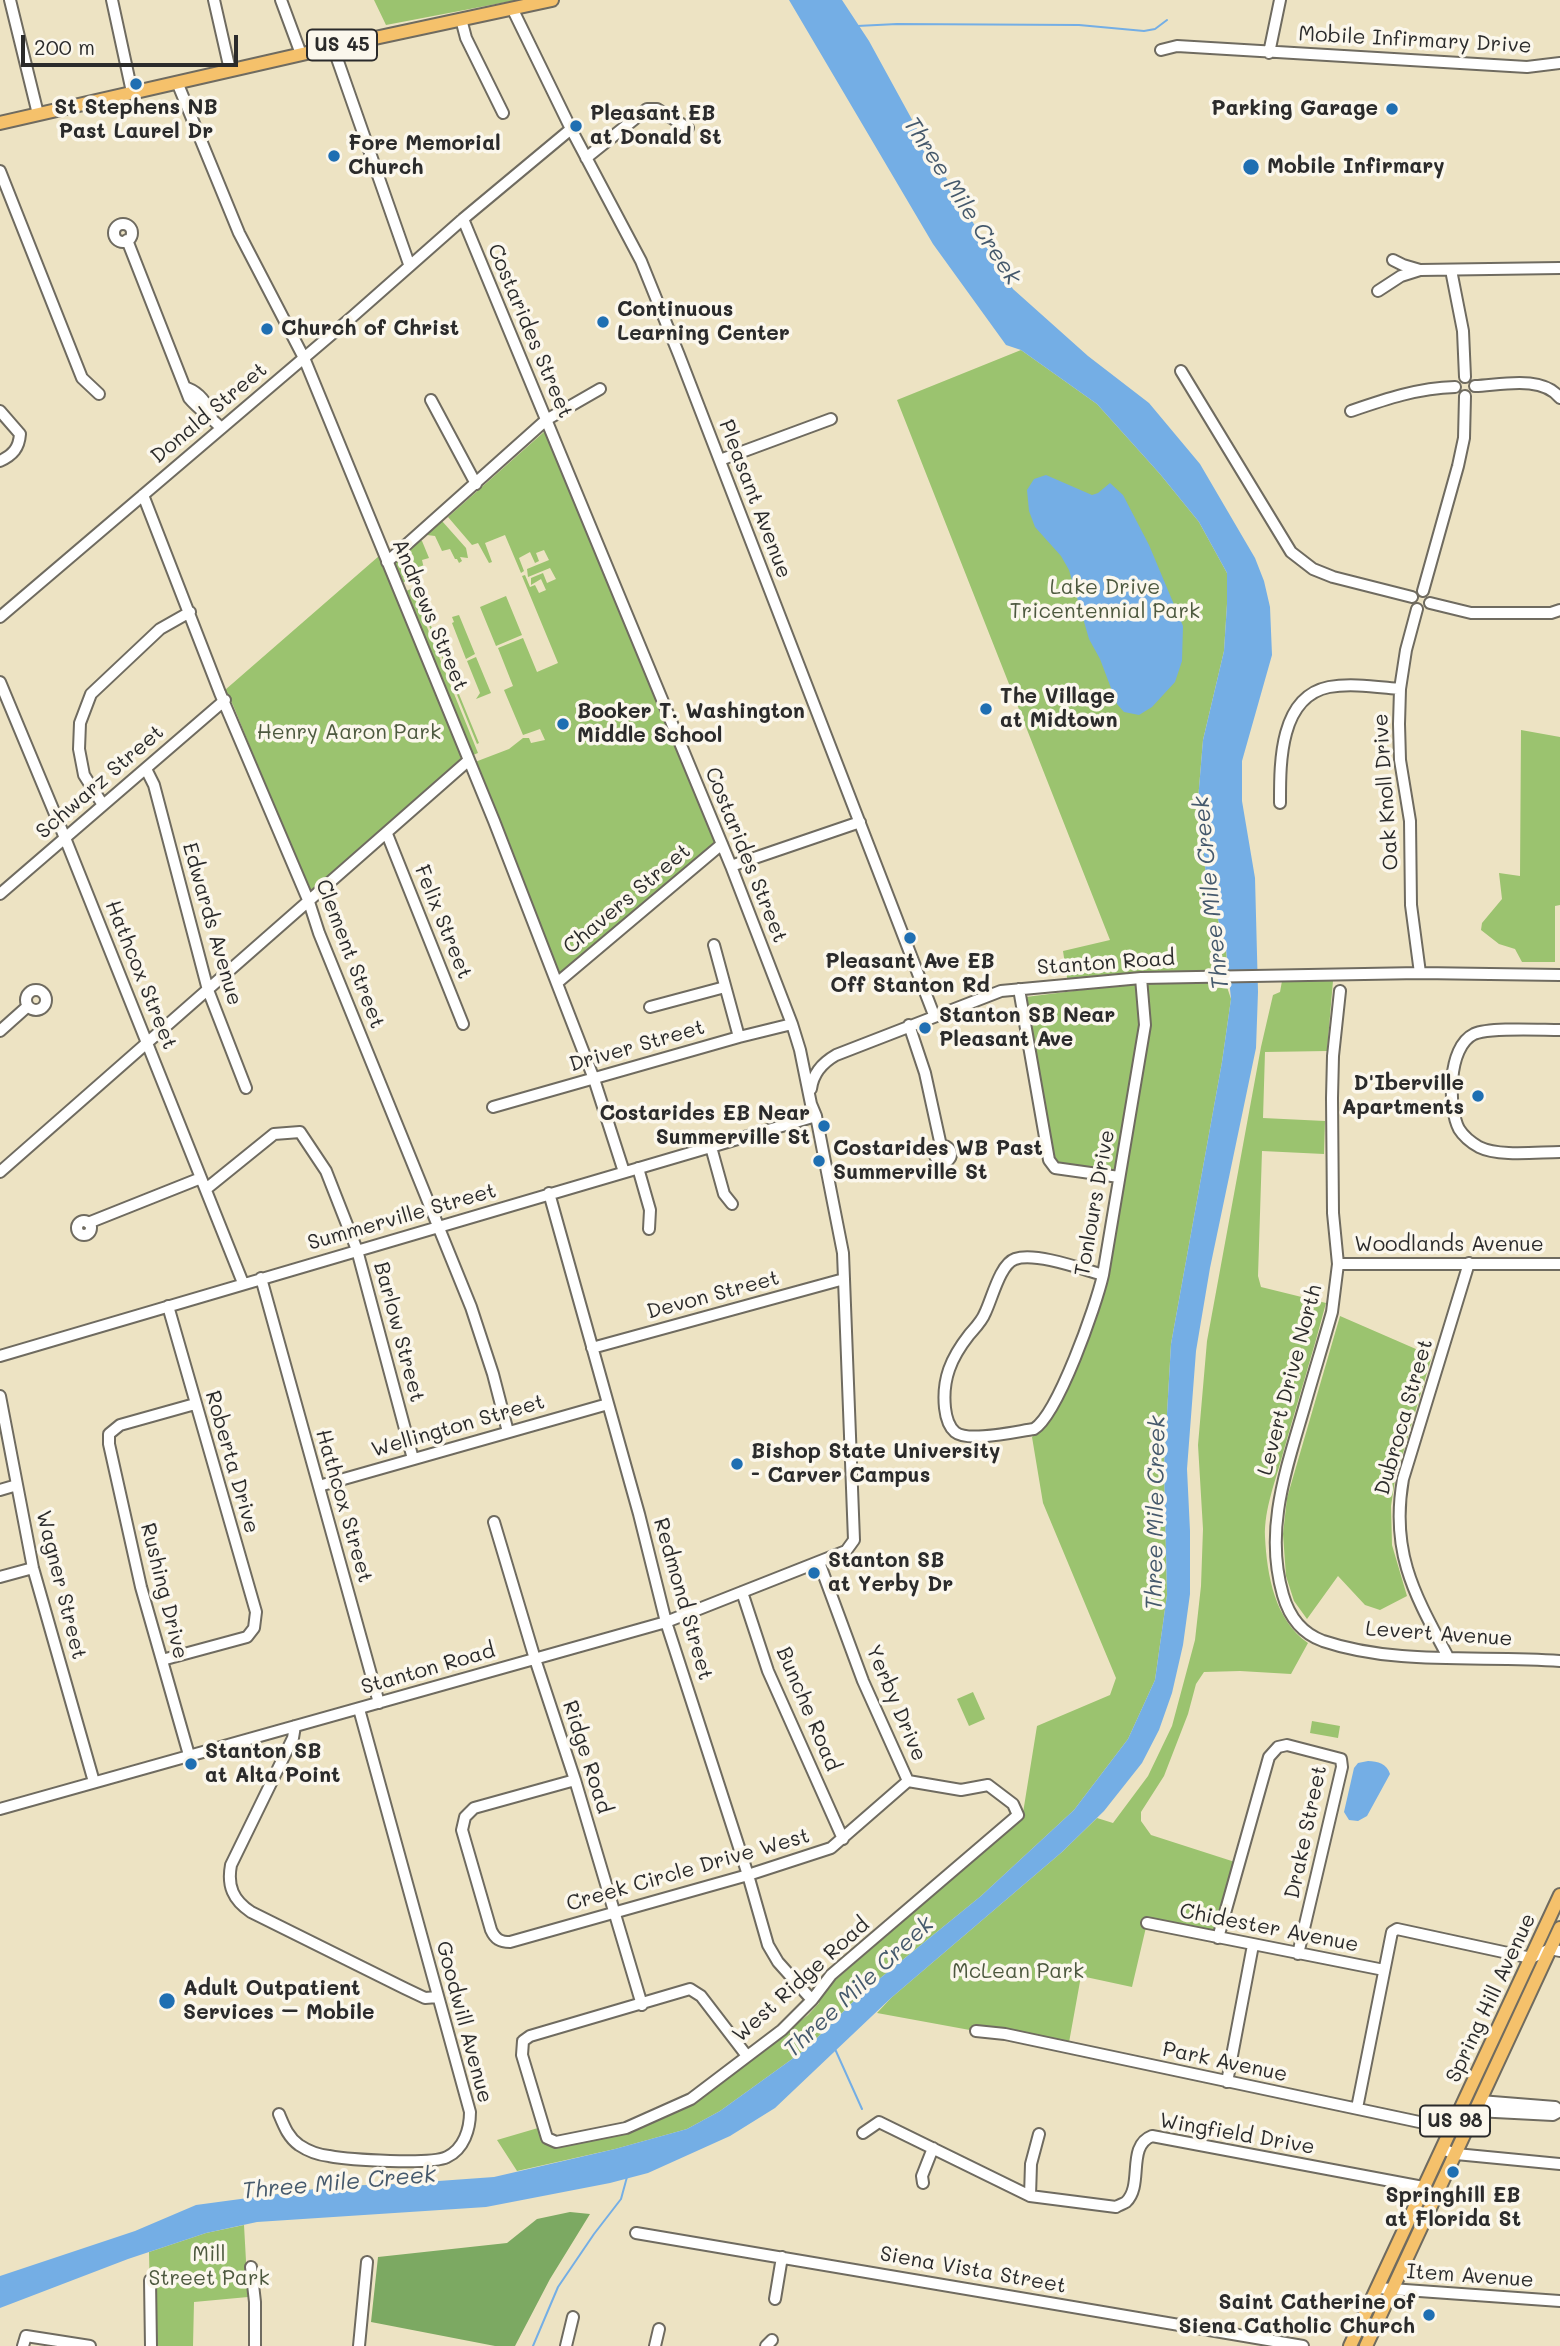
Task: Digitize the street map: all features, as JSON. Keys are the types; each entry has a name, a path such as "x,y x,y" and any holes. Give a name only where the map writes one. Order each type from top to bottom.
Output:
{"main road":[{"name":"US 45","path":"0,123 552,0"},
{"name":"Spring Hill Avenue","path":"1350,2346 1560,1895"},
{"name":"Spring Hill Avenue","path":"1366,2346 1478,2106 1555,1950 1560,1928"}],"street":[{"path":"10,0 38,114"},
{"path":"111,0 132,92"},
{"path":"214,0 230,70"},
{"path":"281,0 301,54"},
{"path":"1270,47 1280,0"},
{"name":"Pleasant Avenue","path":"512,8 571,130 641,261 934,1015"},
{"path":"461,19 466,38 502,113"},
{"name":"Mobile Infirmary Drive","path":"1161,50 1177,46 1270,47 1521,67 1560,63"},
{"path":"333,47 410,264"},
{"name":"Andrews Street","path":"177,82 239,233 304,358 469,760 558,983 594,1079 624,1172"},
{"path":"586,158 647,110 657,109 688,128"},
{"name":"Donald Street","path":"0,617 410,264 571,130"},
{"path":"0,171 82,378 99,394"},
{"name":"Costarides Street","path":"463,219 731,866 800,1050 843,1253 853,1540"},
{"path":"127,240 189,398 221,428"},
{"path":"1393,260 1420,270 1560,268"},
{"path":"1378,291 1401,276 1420,270"},
{"path":"1451,271 1463,331 1465,377"},
{"path":"1181,371 1291,552 1313,569 1333,577 1412,597"},
{"path":"1455,387 1459,379 1465,377 1471,379 1475,386"},
{"path":"1475,386 1542,385 1557,395"},
{"path":"1455,387 1458,393 1465,396 1471,394 1475,386"},
{"path":"1351,411 1403,393 1434,387 1455,387"},
{"path":"387,562 546,420 600,389"},
{"path":"1423,591 1460,457 1464,438 1465,396"},
{"path":"431,400 476,484"},
{"path":"0,411 20,433 16,450 0,461"},
{"path":"720,460 831,419"},
{"name":"Clement Street","path":"143,495 471,1307 494,1374 508,1432"},
{"path":"1412,597 1423,591"},
{"path":"1412,597 1412,603 1417,609 1426,608 1430,603 1429,597 1423,591"},
{"path":"1430,603 1471,613 1551,613 1560,610"},
{"name":"Oak Knoll Drive","path":"1417,609 1406,650 1400,689 1400,760 1410,821 1411,905 1420,973"},
{"path":"103,805 84,775 79,749 80,723 91,694 159,629 190,612"},
{"name":"Hathcox Street","path":"0,682 243,1283"},
{"path":"1280,803 1282,753 1295,709 1306,697 1328,687 1400,689"},
{"name":"Schwarz Street","path":"0,894 225,700"},
{"path":"0,1172 469,760"},
{"name":"Edwards Avenue","path":"146,769 154,785 208,990 246,1088"},
{"path":"731,866 860,822"},
{"name":"Felix Street","path":"387,834 463,1024"},
{"name":"Chavers Street","path":"558,983 722,844"},
{"path":"713,945 739,1037"},
{"name":"Stanton Road","path":"800,1050 811,1059 835,1055 934,1015 1001,991 1019,989 1141,978 1213,976 1420,973 1560,975"},
{"name":"Tonlours Drive","path":"1104,1275 1066,1263 1026,1256 1013,1259 1005,1265 984,1316 955,1354 946,1376 946,1419 956,1433 967,1437 1034,1429 1042,1424 1054,1406 1097,1302 1104,1275 1144,1025 1141,978"},
{"path":"650,1007 725,987"},
{"path":"1019,989 1049,1160 1055,1168 1119,1177"},
{"name":"Levert Drive North","path":"1288,1610 1276,1559 1278,1504 1332,1312 1338,1264 1331,1152 1333,1056 1340,991"},
{"path":"0,1031 28,1006"},
{"name":"Driver Street","path":"493,1107 792,1024"},
{"path":"909,1025 925,1073 941,1146"},
{"path":"1560,1030 1490,1031 1473,1035 1463,1044 1456,1056 1452,1076 1455,1119 1463,1135 1490,1151 1560,1152"},
{"path":"816,1116 819,1081 835,1055"},
{"name":"Stanton Road","path":"810,1099 816,1073 822,1064 835,1055"},
{"name":"Summerville Street","path":"0,1356 816,1116"},
{"name":"Barlow Street","path":"206,1189 274,1134 300,1132 326,1171 357,1250 413,1459"},
{"path":"711,1147 724,1194 732,1204"},
{"path":"638,1168 650,1210 649,1229"},
{"path":"88,1223 201,1178"},
{"name":"Redmond Street","path":"549,1194 639,1514 666,1622 768,1945 778,1962 812,2000"},
{"name":"Dubroca Street","path":"1448,1657 1413,1590 1400,1544 1398,1506 1403,1479 1469,1263"},
{"name":"Woodlands Avenue","path":"1338,1264 1560,1264"},
{"name":"Hathcox Street","path":"261,1278 379,1703"},
{"name":"Devon Street","path":"592,1348 844,1279"},
{"name":"Roberta Drive","path":"162,1660 247,1637 254,1629 256,1612 168,1306"},
{"name":"Wagner Street","path":"0,1396 33,1568 94,1782"},
{"name":"Rushing Drive","path":"189,1755 132,1548 109,1434 120,1425 195,1404"},
{"name":"Wellington Street","path":"319,1486 608,1404"},
{"path":"0,1490 17,1485"},
{"name":"Ridge Road","path":"494,1522 535,1659 576,1780 642,2004"},
{"name":"Stanton Road","path":"0,1809 666,1622 820,1562 851,1547 853,1540"},
{"name":"Yerby Drive","path":"820,1562 863,1681 908,1781 961,1790 988,1785 1013,1804 1018,1815"},
{"path":"0,1577 33,1568"},
{"name":"Bunche Road","path":"743,1592 768,1671 843,1839"},
{"name":"Levert Avenue","path":"1288,1610 1305,1632 1322,1640 1371,1651 1419,1657 1560,1661"},
{"name":"Goodwill Avenue","path":"279,2114 289,2137 300,2146 328,2156 442,2159 462,2144 467,2134 470,2112 359,1709"},
{"path":"295,1726 293,1738 231,1865 229,1885 232,1894 240,1905 251,1912 404,1989 425,1998 438,1997"},
{"name":"Drake Street","path":"1218,1938 1269,1757 1278,1747 1287,1745 1341,1759 1342,1767 1298,1954"},
{"name":"Creek Circle Drive West","path":"576,1780 474,1808 465,1817 462,1830 491,1930 502,1942 510,1942 748,1875 831,1848 908,1781"},
{"name":"West Ridge Road","path":"642,2004 530,2036 523,2041 522,2055 547,2138 556,2142 626,2128 691,2099 782,2030 812,2000 831,1975 1018,1815"},
{"name":"Chidester Avenue","path":"1147,1923 1384,1970"},
{"path":"1357,2108 1392,1932 1396,1929 1531,1958 1555,1950"},
{"path":"1227,2082 1253,1945"},
{"path":"642,2004 690,1990 701,1996 747,2056"},
{"name":"Park Avenue","path":"976,2031 1004,2034 1452,2128 1465,2134"},
{"path":"1478,2106 1553,2115 1560,2111"},
{"name":"Wingfield Drive","path":"863,2133 879,2122 1030,2196 1116,2207 1128,2201 1139,2149 1144,2139 1152,2136 1423,2187"},
{"path":"1030,2196 1031,2164 1039,2134"},
{"path":"923,2183 922,2175 933,2148"},
{"path":"1442,2149 1456,2154 1560,2164"},
{"name":"Siena Vista Street","path":"636,2233 1303,2346"},
{"path":"775,2299 782,2258"},
{"path":"359,2346 367,2262"},
{"path":"251,2267 255,2302 255,2346"},
{"path":"150,2280 151,2346"},
{"name":"Item Avenue","path":"1377,2288 1560,2301"},
{"path":"566,2346 573,2317"},
{"path":"655,2346 659,2329"},
{"path":"25,2341 90,2346"}],"green space":[{"path":"374,0 517,0 386,25"},
{"name":"Lake Drive Tricentennial Park","path":"1021,350 1097,404 1199,522 1227,573 1224,651 1203,740 1198,800 1206,875 1226,949 1228,976 1068,984 1063,951 1110,940 897,400"},
{"name":"Booker T. Washington Middle School","path":"545,431 715,843 562,975 475,762 509,749 523,738 529,738 531,743 545,740 540,729 523,735 504,690 513,686 498,648 523,638 537,672 558,663 522,576 525,575 530,587 535,585 539,593 546,590 541,579 531,585 531,578 543,573 547,583 556,579 550,568 528,577 527,569 549,560 544,550 536,553 539,561 535,563 530,552 519,558 524,571 521,573 505,535 485,543 492,562 489,563 478,543 472,545 448,517"},
{"path":"442,521 466,548 468,558 460,557 462,561 459,563 450,549 442,551 435,536 427,535"},
{"path":"420,540 429,558 422,560 425,573 402,583 394,563"},
{"name":"Henry Aaron Park","path":"379,556 466,760 311,896 225,690"},
{"path":"418,587 424,590 437,622 429,621 479,743 477,744 414,589"},
{"path":"411,589 478,753 473,755 406,591"},
{"path":"506,596 522,635 496,646 480,607"},
{"path":"459,615 475,654 466,659 452,623 452,617"},
{"path":"476,657 491,693 476,699 480,693 467,661"},
{"path":"1521,730 1560,737 1560,905 1555,906 1555,962 1522,962 1515,949 1499,944 1481,930 1482,923 1502,899 1499,873 1520,876"},
{"path":"1179,981 1211,982 1227,987 1231,999 1171,1344 1164,1466 1167,1595 1155,1680 1128,1739 1074,1810 981,1896 862,1993 806,2049 720,2111 687,2129 615,2149 517,2171 497,2140 538,2128 546,2144 554,2148 628,2133 692,2104 808,2015 819,2003 819,1994 1022,1819 1037,1726 1110,1695 1116,1678 1043,1503 1032,1437 1056,1411 1102,1298 1125,1175 1061,1165 1057,1162 1051,1148 1026,997"},
{"name":"McLean Park","path":"1282,981 1333,981 1327,1051 1265,1052 1263,1118 1325,1121 1324,1154 1262,1151 1258,1276 1261,1287 1326,1303 1271,1495 1265,1526 1268,1567 1280,1610 1308,1643 1291,1674 1204,1672 1196,1684 1188,1714 1164,1776 1141,1812 1141,1821 1151,1835 1238,1863 1218,1938 1147,1923 1132,1987 1081,1976 1068,2048 877,2013 891,1998 1062,1852 1097,1818 1113,1823 1148,1776 1172,1726 1195,1640 1201,1586 1203,1529 1198,1445 1207,1341 1261,1047 1273,995 1280,992"},
{"path":"1340,1316 1432,1356 1395,1480 1391,1506 1392,1545 1407,1596 1380,1610 1365,1605 1338,1576 1307,1619 1294,1601 1286,1576 1283,1534 1287,1498"},
{"path":"973,1692 985,1719 969,1726 957,1699"},
{"path":"1312,1721 1340,1726 1338,1738 1310,1733"},
{"path":"570,2212 590,2214 550,2279 515,2346 495,2346 371,2322 378,2257 507,2243 537,2219"},
{"name":"Mill Street Park","path":"244,2225 248,2297 194,2302 193,2346 151,2346 149,2252 206,2233"}],"water":[{"name":"Three Mile Creek","path":"789,0 842,0 869,41 921,136 1013,289 1088,356 1149,403 1200,464 1255,558 1270,607 1272,655 1242,761 1242,801 1255,878 1258,992 1256,1048 1210,1268 1196,1351 1187,1469 1190,1594 1183,1645 1172,1693 1159,1730 1142,1763 1104,1811 1062,1852 891,1998 775,2108 730,2136 648,2173 486,2207 257,2222 206,2233 128,2259 0,2308 0,2276 135,2231 196,2205 337,2186 494,2177 687,2129 720,2111 806,2049 862,1993 981,1896 1074,1810 1128,1739 1155,1680 1167,1595 1164,1466 1171,1344 1231,999 1226,949 1206,875 1198,800 1203,740 1224,651 1227,573 1199,522 1097,404 1021,350 1006,345 933,244"},
{"path":"1046,475 1092,495 1110,483 1123,495 1149,545 1183,626 1182,661 1175,682 1152,707 1139,715 1124,712 1117,704 1100,659 1089,639 1069,570 1061,556 1035,527 1029,511 1027,490 1034,479"},
{"path":"1368,1761 1382,1764 1390,1774 1367,1816 1358,1821 1349,1820 1344,1812 1354,1768 1358,1763"}],"waterway":[{"path":"857,26 1079,25 1144,31 1155,29 1167,20"},
{"path":"835,2049 862,2109"},
{"path":"533,2346 558,2287 621,2199 627,2177"}],"place":[{"name":"St Stephens NB Past Laurel Dr","path":"136,84"},
{"name":"Parking Garage","path":"1392,109"},
{"name":"Pleasant EB at Donald St","path":"576,126"},
{"name":"Fore Memorial Church","path":"334,156"},
{"name":"Mobile Infirmary","path":"1251,167"},
{"name":"Continuous Learning Center","path":"603,322"},
{"name":"Church of Christ","path":"267,329"},
{"name":"The Village at Midtown","path":"986,709"},
{"name":"Booker T. Washington Middle School","path":"563,724"},
{"name":"Pleasant Ave EB Off Stanton Rd","path":"910,938"},
{"name":"Stanton SB Near Pleasant Ave","path":"925,1028"},
{"name":"D'Iberville Apartments","path":"1478,1096"},
{"name":"Costarides EB Near Summerville St","path":"824,1126"},
{"name":"Costarides WB Past Summerville St","path":"819,1161"},
{"name":"Bishop State University - Carver Campus","path":"737,1464"},
{"name":"Stanton SB at Yerby Dr","path":"814,1573"},
{"name":"Stanton SB at Alta Point","path":"191,1764"},
{"name":"Adult Outpatient Services – Mobile","path":"167,2001"},
{"name":"Springhill EB at Florida St","path":"1453,2172"},
{"name":"Saint Catherine of Siena Catholic Church","path":"1429,2315"}]}
